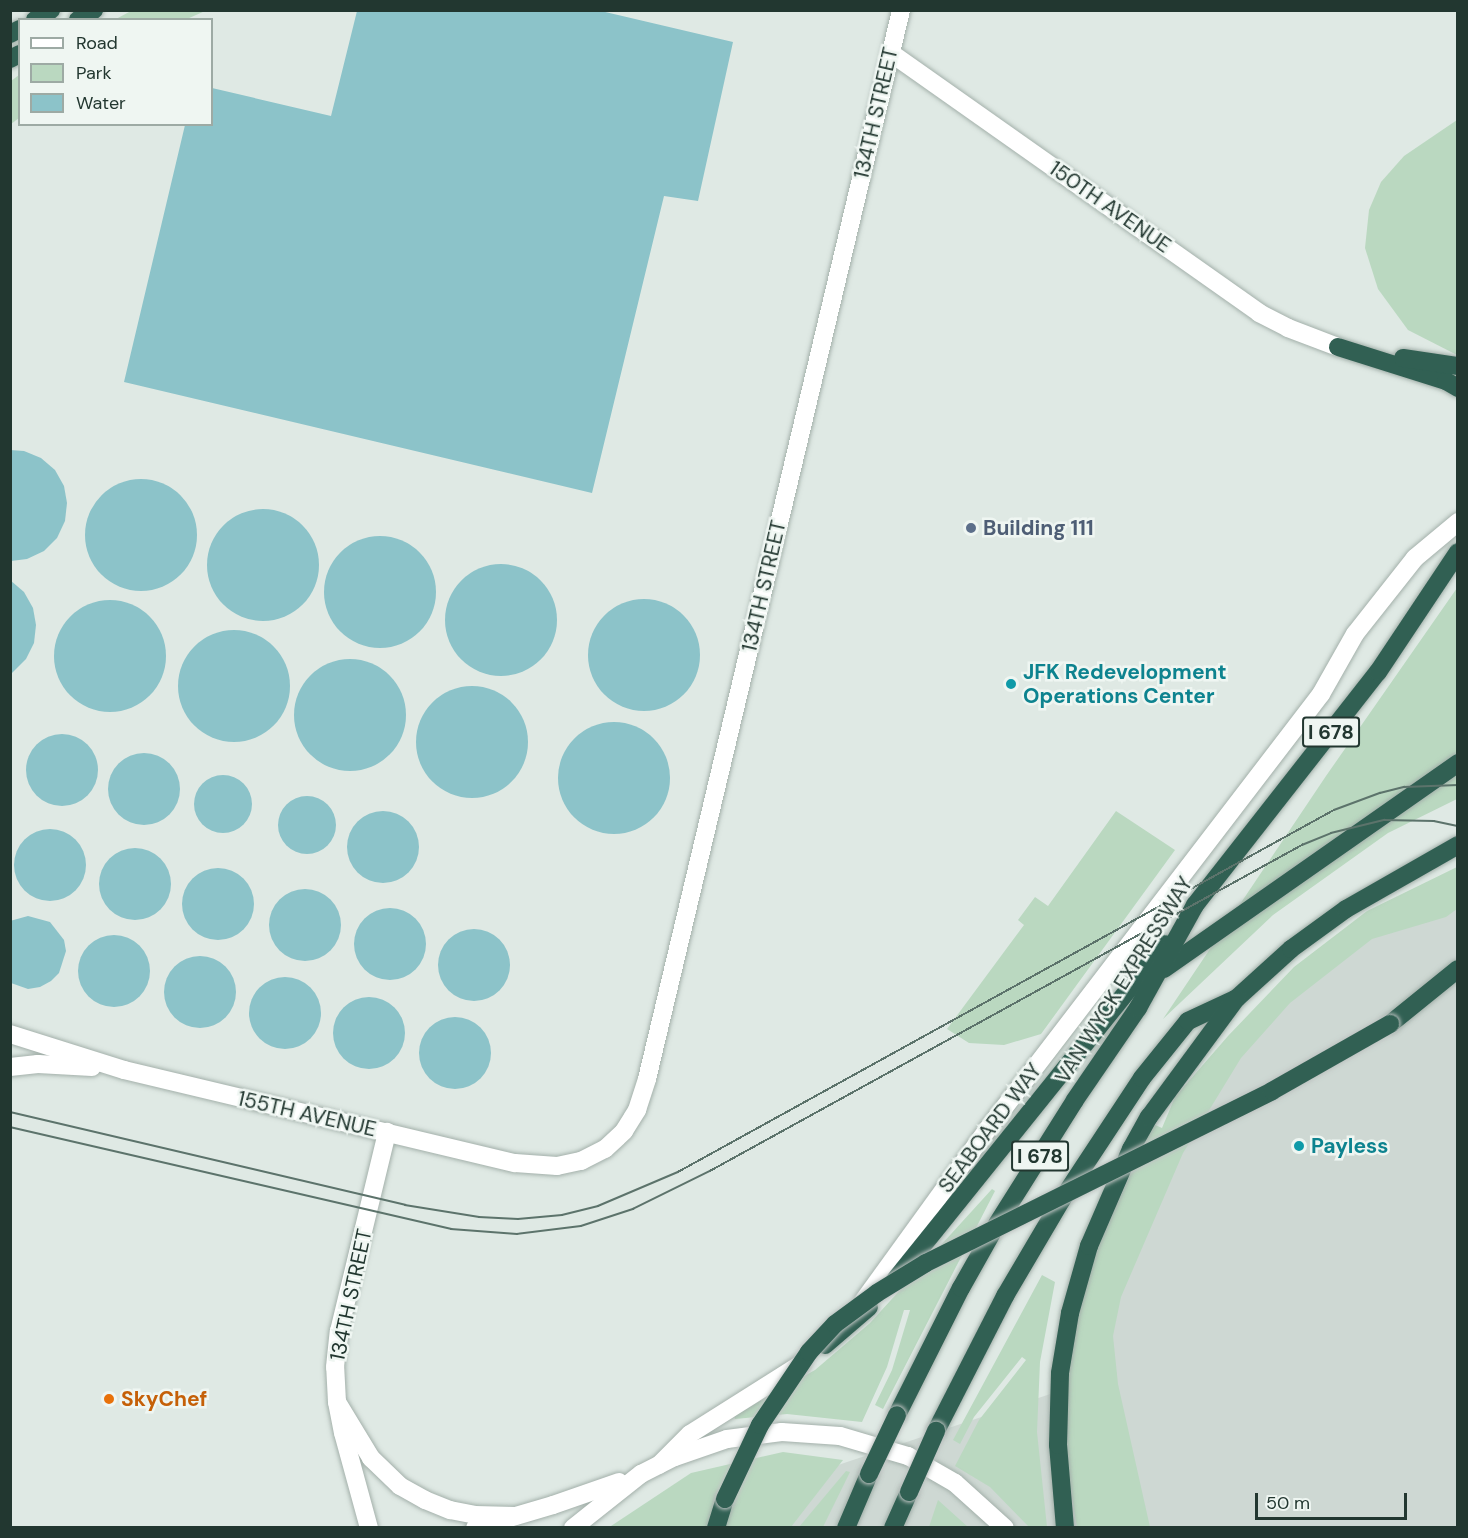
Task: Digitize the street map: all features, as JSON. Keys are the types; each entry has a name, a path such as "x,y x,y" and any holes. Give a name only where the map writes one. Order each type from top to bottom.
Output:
{"highway":[{"path":"38,18 51,10"},
{"path":"81,18 94,10"},
{"path":"1338,347 1458,366"},
{"path":"1338,347 1446,381 1458,388"},
{"name":"VAN WYCK EXPRESSWAY","path":"846,1527 897,1415 961,1288 998,1224 1160,971 1196,905 1378,672 1458,552"},
{"path":"1160,971 1458,764"},
{"name":"I 678","path":"893,1527 936,1431 1018,1272 1099,1139 1142,1078 1188,1021 1237,998 1291,949 1346,909 1458,844"},
{"path":"825,1345 884,1293 1196,905"},
{"path":"716,1527 725,1499 749,1444 781,1390 834,1324 926,1263 1272,1091 1390,1024 1458,969"},
{"path":"1065,1527 1059,1476 1060,1373 1072,1305 1089,1246 1131,1149 1149,1117 1237,998"}],"street":[{"name":"134TH STREET","path":"605,1149 632,1121 648,1079 901,10"},
{"name":"150TH AVENUE","path":"891,53 1259,313 1295,332 1338,347"},
{"name":"SEABOARD WAY","path":"659,1465 690,1434 781,1378 825,1345 860,1306 987,1130 1321,694 1355,634 1415,558 1458,522"},
{"name":"155TH AVENUE","path":"10,1034 124,1070 501,1160 546,1167 581,1161 605,1149"},
{"path":"10,1067 55,1064 124,1070"},
{"name":"134TH STREET","path":"369,1527 337,1402 336,1346 387,1132"},
{"path":"337,1402 371,1458 400,1486 425,1500 450,1510 475,1515 515,1516"},
{"path":"475,1527 640,1474 695,1448 746,1436 800,1432 840,1436 891,1449 925,1464 971,1495 1005,1527"},
{"path":"573,1527 640,1474"}],"shaded area":[{"path":"1457,894 1457,1527 650,1528 1107,1375 1117,1294 1178,1149 1236,1056 1288,998 1373,934"}],"green space":[{"path":"131,10 205,11 189,18 118,18"},
{"path":"18,76 18,119 11,124 11,81"},
{"path":"1457,120 1457,355 1408,330 1378,289 1365,248 1369,210 1381,182 1404,156"},
{"path":"1457,588 1457,799 1388,833 1273,915 1163,1019 1326,776"},
{"path":"1116,811 1175,850 1041,1034 1004,1045 969,1043 947,1029 1024,925 1018,920 1035,897 1048,906"},
{"path":"1457,867 1457,909 1446,917 1372,939 1290,1003 1241,1058 1183,1153 1121,1297 1113,1336 1118,1384 1150,1527 1077,1528 1066,1456 1065,1381 1085,1276 1153,1124 1162,1128 1175,1097 1228,1036 1294,967 1367,911"},
{"path":"992,1189 995,1191 883,1409 875,1405 892,1370 910,1310 904,1310 887,1367 862,1422 787,1414 735,1419 734,1416 815,1370 870,1323"},
{"path":"1042,1275 1055,1282 1040,1362 1037,1432 1047,1527 1030,1528 990,1487 955,1466 979,1420 1026,1360 1022,1357 974,1417 960,1444 953,1440"},
{"path":"783,1452 843,1460 791,1527 608,1528 691,1473"},
{"path":"846,1471 850,1472 823,1527 799,1527"},
{"path":"938,1500 968,1527 929,1527"}],"water":[{"path":"357,11 601,11 733,42 698,201 664,196 592,493 124,382 185,126 213,126 213,88 331,116"},
{"path":"10,450 24,451 41,458 55,470 64,486 67,503 65,521 57,538 44,551 27,559 11,561"},
{"path":"141,479 162,483 181,495 193,514 197,535 193,556 181,575 162,587 141,591 120,587 101,575 89,556 85,535 89,514 101,495 120,483"},
{"path":"263,509 284,513 303,525 315,544 319,565 315,586 303,605 284,617 263,621 242,617 223,605 211,586 207,565 211,544 223,525 242,513"},
{"path":"380,536 401,540 420,552 432,571 436,592 432,613 420,632 401,644 380,648 359,644 340,632 328,613 324,592 328,571 340,552 359,540"},
{"path":"501,564 522,568 541,580 553,599 557,620 553,641 541,660 522,672 501,676 480,672 461,660 449,641 445,620 449,599 461,580 480,568"},
{"path":"10,580 24,592 33,608 36,625 34,643 26,659 11,674"},
{"path":"644,599 665,603 684,615 696,634 700,655 696,676 684,695 665,707 644,711 623,707 604,695 592,676 588,655 592,634 604,615 623,603"},
{"path":"110,600 131,604 150,616 162,635 166,656 162,677 150,696 131,708 110,712 89,708 70,696 58,677 54,656 58,635 70,616 89,604"},
{"path":"234,630 255,634 274,646 286,665 290,686 286,707 274,726 255,738 234,742 213,738 194,726 182,707 178,686 182,665 194,646 213,634"},
{"path":"350,659 371,663 390,675 402,694 406,715 402,736 390,755 371,767 350,771 329,767 310,755 298,736 294,715 298,694 310,675 329,663"},
{"path":"472,686 493,690 512,702 524,721 528,742 524,763 512,782 493,794 472,798 451,794 432,782 420,763 416,742 420,721 432,702 451,690"},
{"path":"614,722 635,726 654,738 666,757 670,778 666,799 654,818 635,830 614,834 593,830 574,818 562,799 558,778 562,757 574,738 593,726"},
{"path":"62,734 76,737 88,744 95,756 98,770 95,784 88,796 76,803 62,806 48,803 36,796 29,784 26,770 29,756 36,744 48,737"},
{"path":"144,753 158,756 170,763 177,775 180,789 177,803 170,815 158,822 144,825 130,822 118,815 111,803 108,789 111,775 118,763 130,756"},
{"path":"223,775 234,777 247,788 252,804 250,815 239,828 223,833 212,831 199,820 194,804 196,793 207,780"},
{"path":"307,796 318,798 331,809 336,825 334,836 323,849 307,854 296,852 283,841 278,825 280,814 291,801"},
{"path":"383,811 397,814 409,821 416,833 419,847 416,861 409,873 397,880 383,883 369,880 357,873 350,861 347,847 350,833 357,821 369,814"},
{"path":"50,829 64,832 76,839 83,851 86,865 83,879 76,891 64,898 50,901 36,898 24,891 17,879 14,865 17,851 24,839 36,832"},
{"path":"135,848 149,851 161,858 168,870 171,884 168,898 161,910 149,917 135,920 121,917 109,910 102,898 99,884 102,870 109,858 121,851"},
{"path":"218,868 232,871 244,878 251,890 254,904 251,918 244,930 232,937 218,940 204,937 192,930 185,918 182,904 185,890 192,878 204,871"},
{"path":"305,889 325,895 335,905 341,925 335,945 325,955 305,961 285,955 275,945 269,925 275,905 285,895"},
{"path":"390,908 404,911 416,918 423,930 426,944 423,958 416,970 404,977 390,980 376,977 364,970 357,958 354,944 357,930 364,918 376,911"},
{"path":"28,916 50,922 64,940 66,951 59,973 51,981 40,987 28,989 11,983 10,921"},
{"path":"474,929 488,932 500,939 507,951 510,965 507,979 500,991 488,998 474,1001 460,998 448,991 441,979 438,965 441,951 448,939 460,932"},
{"path":"114,935 128,938 140,945 147,957 150,971 147,985 140,997 128,1004 114,1007 100,1004 88,997 81,985 78,971 81,957 88,945 100,938"},
{"path":"200,956 214,959 226,966 233,978 236,992 233,1006 226,1018 214,1025 200,1028 186,1025 174,1018 167,1006 164,992 167,978 174,966 186,959"},
{"path":"285,977 299,980 311,987 318,999 321,1013 318,1027 311,1039 299,1046 285,1049 271,1046 259,1039 252,1027 249,1013 252,999 259,987 271,980"},
{"path":"369,997 383,1000 395,1007 402,1019 405,1033 402,1047 395,1059 383,1066 369,1069 355,1066 343,1059 336,1047 333,1033 336,1019 343,1007 355,1000"},
{"path":"455,1017 469,1020 481,1027 488,1039 491,1053 488,1067 481,1079 469,1086 455,1089 441,1086 429,1079 422,1067 419,1053 422,1039 429,1027 441,1020"}],"tram line":[{"path":"10,1112 405,1205 479,1217 518,1219 562,1215 598,1206 678,1172 1334,810 1404,787 1458,785"},
{"path":"10,1127 451,1229 517,1234 581,1226 633,1209 710,1171 1302,845 1331,833 1384,820 1434,821 1458,826"}],"place":[{"name":"Building 111","path":"971,528"},
{"name":"JFK Redevelopment Operations Center","path":"1011,684"},
{"name":"Payless","path":"1299,1146"},
{"name":"SkyChef","path":"109,1399"}]}
